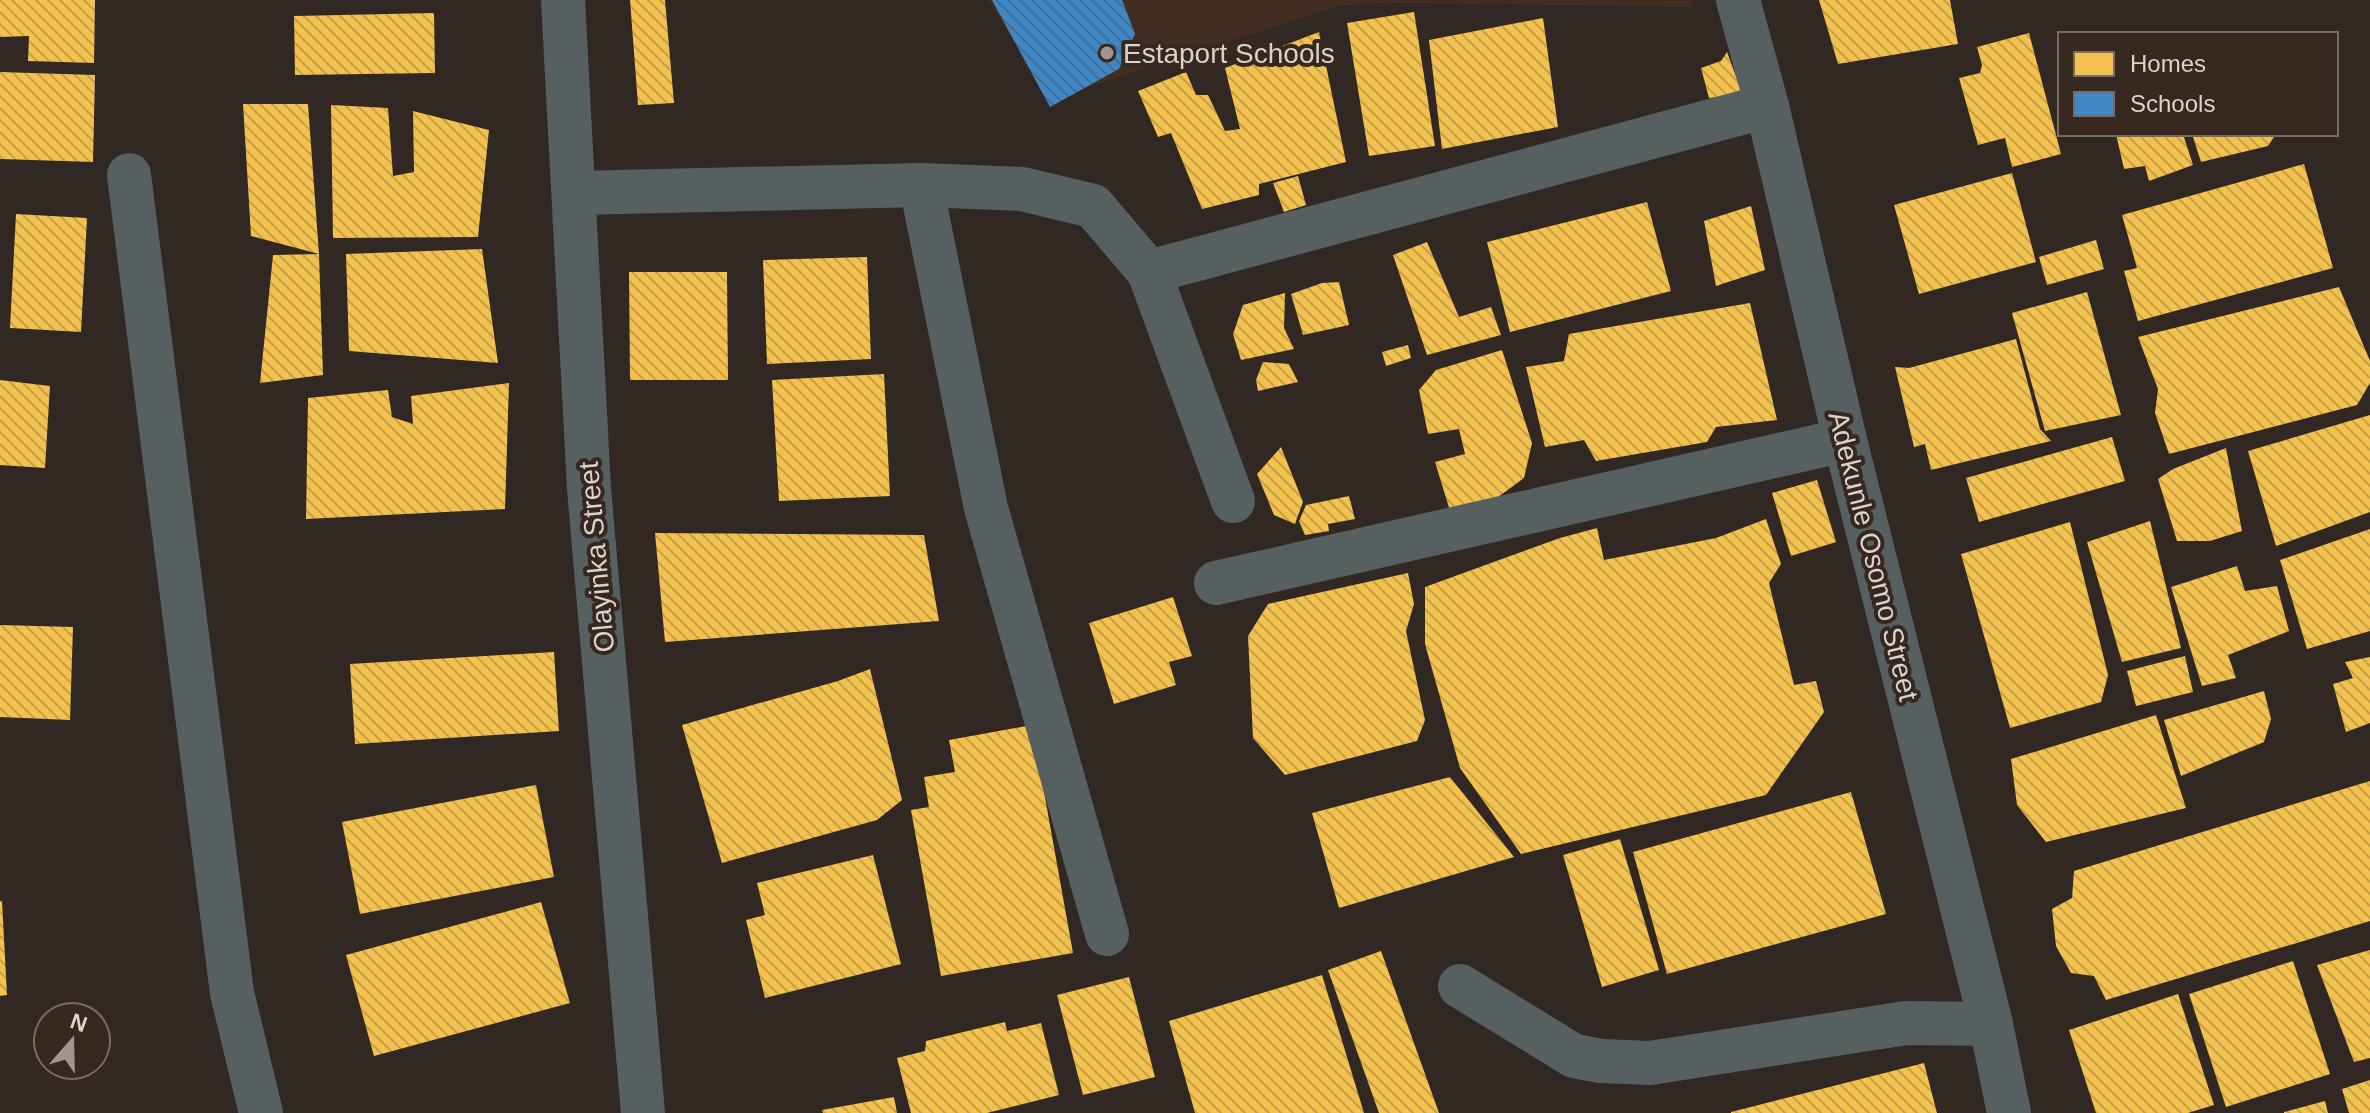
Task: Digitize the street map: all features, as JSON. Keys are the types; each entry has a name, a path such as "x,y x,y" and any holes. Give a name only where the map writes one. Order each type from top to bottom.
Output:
{"street":[{"name":"Olayinka Street","path":"563,0 589,488 643,1113"},
{"name":"Adekunle Osomo Street","path":"1738,0 1767,106 1845,440 1991,1024 2009,1113"},
{"path":"1149,272 1767,106"},
{"path":"129,175 232,993 261,1113"},
{"path":"921,185 986,508 1107,934"},
{"path":"575,193 921,185 1022,189 1093,206 1149,272 1233,501"},
{"path":"1216,583 1845,440"},
{"path":"1460,986 1574,1056 1601,1061 1650,1063 1906,1023 1991,1024"}],"shaded area":[{"name":"Estaport Schools","path":"988,0 1692,0 1693,7 1388,3 1338,6 1051,99"}],"building: Homes":[{"path":"0,0 95,0 94,63 28,61 29,36 0,37"},
{"path":"630,0 665,0 674,103 638,105"},
{"path":"1819,0 1950,0 1958,44 1838,64"},
{"path":"1414,12 1435,146 1369,156 1347,23"},
{"path":"434,13 435,73 295,75 294,16"},
{"path":"1543,18 1558,127 1442,149 1429,40"},
{"path":"1319,32 1346,162 1259,184 1259,195 1202,209 1171,133 1158,137 1138,91 1186,72 1196,95 1208,95 1225,131 1240,129 1225,68"},
{"path":"2029,33 2061,154 2012,167 2005,138 1978,145 1959,78 1980,73 1982,65 1977,47"},
{"path":"1727,52 1741,90 1728,96 1709,98 1701,68 1721,61"},
{"path":"0,72 95,75 93,162 0,159"},
{"path":"243,104 308,104 319,254 251,236"},
{"path":"331,105 388,108 393,176 414,172 413,111 489,130 478,237 333,238"},
{"path":"2116,136 2184,136 2193,165 2149,181 2145,166 2124,169"},
{"path":"2193,136 2275,136 2268,146 2201,162"},
{"path":"2304,164 2333,268 2138,321 2124,271 2137,268 2122,215"},
{"path":"2012,173 2036,262 1919,294 1894,205"},
{"path":"1298,176 1306,205 1284,212 1273,183"},
{"path":"1647,202 1671,291 1510,332 1487,242"},
{"path":"1751,206 1765,270 1716,286 1704,221"},
{"path":"16,214 87,218 81,332 10,328"},
{"path":"2096,240 2104,269 2047,285 2039,257"},
{"path":"1427,242 1459,317 1491,307 1501,335 1427,355 1393,255"},
{"path":"482,249 498,363 349,351 346,254"},
{"path":"319,254 323,375 260,383 273,255"},
{"path":"867,257 871,359 767,364 763,260"},
{"path":"629,272 727,272 728,380 630,380"},
{"path":"1339,282 1349,325 1303,335 1291,294 1322,283"},
{"path":"2339,287 2370,361 2370,383 2357,405 2169,454 2155,413 2158,389 2138,337"},
{"path":"2087,292 2121,415 2045,431 2012,313"},
{"path":"1285,293 1284,328 1294,349 1241,360 1233,334 1243,305"},
{"path":"1750,303 1777,420 1716,427 1707,442 1596,461 1584,440 1545,447 1526,367 1564,361 1569,334"},
{"path":"2016,339 2040,429 2051,441 1931,470 1925,444 1914,447 1895,367 1909,368"},
{"path":"1408,345 1411,358 1386,366 1382,352"},
{"path":"1502,350 1532,443 1524,478 1494,500 1451,514 1435,462 1465,454 1459,429 1428,434 1419,390 1436,370"},
{"path":"1263,362 1289,364 1298,382 1258,391 1256,380"},
{"path":"884,374 890,496 779,501 772,380"},
{"path":"0,380 50,386 45,468 0,465"},
{"path":"509,383 505,509 306,519 308,398 388,390 392,417 413,424 411,396"},
{"path":"2370,415 2370,512 2276,546 2248,451"},
{"path":"2112,437 2125,481 1979,522 1966,478"},
{"path":"1281,447 1303,502 1295,524 1274,515 1257,474"},
{"path":"2226,448 2242,531 2210,541 2177,541 2158,479 2173,469"},
{"path":"1817,480 1836,542 1791,556 1772,493"},
{"path":"1349,496 1355,519 1328,524 1329,531 1305,535 1299,521 1306,505"},
{"path":"1766,519 1781,564 1769,583 1794,685 1816,681 1824,712 1766,795 1521,854 1460,768 1425,644 1425,587 1560,538 1597,528 1604,560 1716,538"},
{"path":"2150,521 2181,648 2122,662 2087,542"},
{"path":"2070,522 2108,675 2101,702 2010,728 1961,554"},
{"path":"2370,529 2370,631 2307,649 2280,560"},
{"path":"655,533 924,535 939,621 665,642"},
{"path":"2237,566 2245,591 2277,586 2289,631 2228,655 2236,678 2202,686 2171,587"},
{"path":"1408,573 1414,604 1406,631 1425,720 1417,741 1285,775 1253,738 1248,636 1268,604"},
{"path":"1173,597 1192,656 1169,662 1176,685 1114,704 1089,623"},
{"path":"0,625 73,627 70,720 0,717"},
{"path":"554,652 559,731 355,744 350,664"},
{"path":"2185,656 2193,692 2136,706 2127,671"},
{"path":"2370,657 2370,723 2346,732 2333,684 2353,678 2345,662"},
{"path":"870,669 902,800 877,820 722,863 682,725"},
{"path":"2264,691 2271,719 2264,742 2181,776 2164,720"},
{"path":"2156,715 2186,808 2046,842 2017,805 2011,759"},
{"path":"1032,725 1073,953 941,976 911,810 929,807 924,777 955,772 949,740"},
{"path":"1450,777 1514,857 1339,908 1312,813"},
{"path":"2370,781 2370,921 2106,1000 2094,976 2071,973 2056,946 2052,909 2072,898 2074,871"},
{"path":"536,785 554,877 360,914 342,822"},
{"path":"1851,792 1886,914 1667,974 1633,852"},
{"path":"1620,839 1659,970 1602,987 1563,855"},
{"path":"873,855 901,964 765,998 746,920 765,915 757,883"},
{"path":"0,901 7,995 0,996"},
{"path":"541,902 570,1003 374,1056 346,955"},
{"path":"2370,950 2370,1058 2354,1062 2317,965"},
{"path":"1381,951 1439,1113 1379,1113 1328,970"},
{"path":"2293,961 2330,1074 2226,1107 2189,994"},
{"path":"1322,975 1364,1113 1195,1113 1169,1021"},
{"path":"1129,977 1155,1077 1083,1095 1057,995"},
{"path":"2178,994 2214,1105 2188,1113 2096,1113 2069,1030"},
{"path":"1005,1022 1007,1031 1041,1023 1059,1095 987,1113 911,1113 897,1058 925,1051 926,1041"},
{"path":"1924,1063 1937,1113 1731,1113 1731,1112"},
{"path":"2370,1080 2370,1113 2349,1113 2342,1089"},
{"path":"894,1097 897,1113 823,1113 822,1110"},
{"path":"2325,1101 2328,1113 2284,1113 2284,1112"}],"building: Schools":[{"path":"992,0 1122,0 1135,34 1119,69 1050,107"}],"place":[{"name":"Estaport Schools","path":"1107,53"}]}
